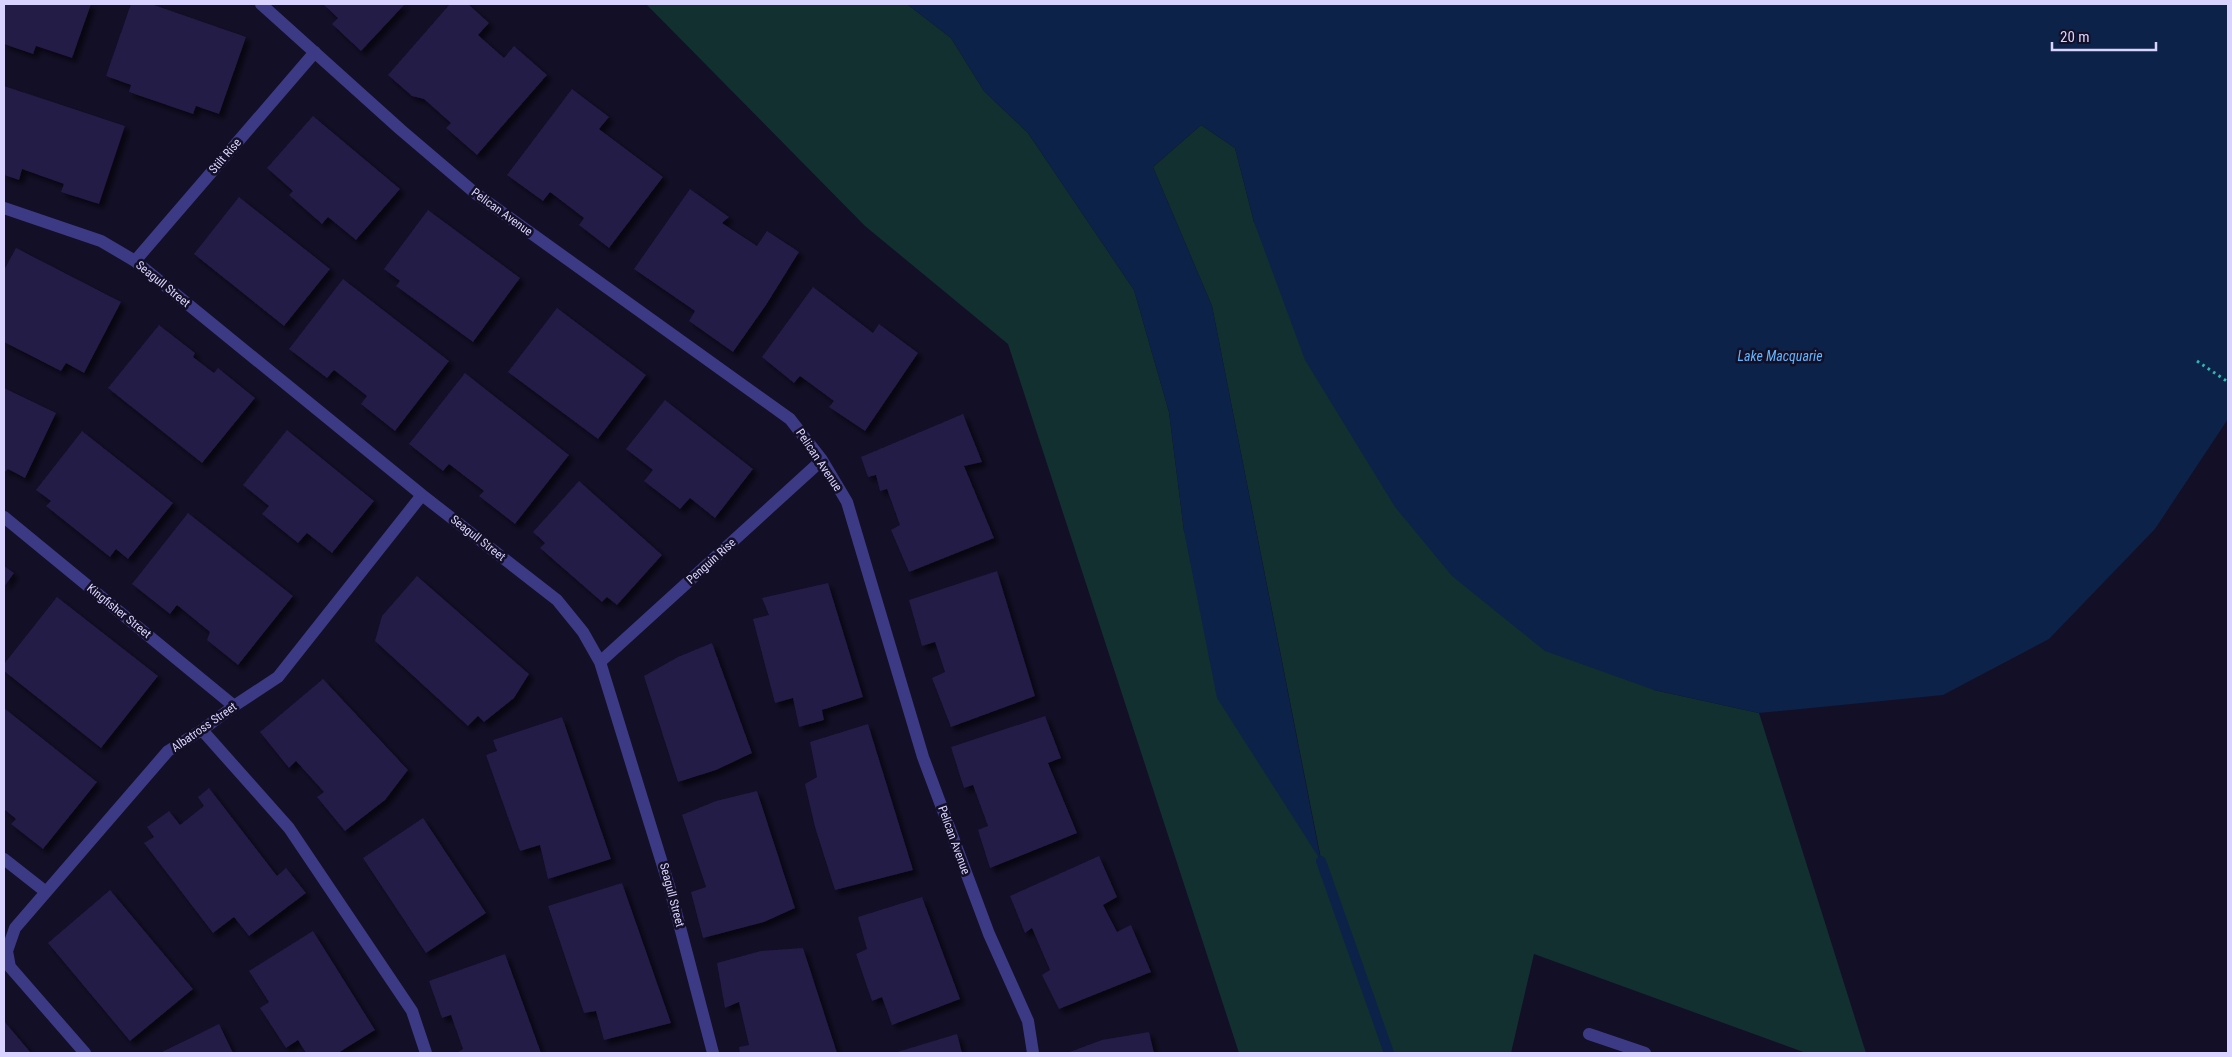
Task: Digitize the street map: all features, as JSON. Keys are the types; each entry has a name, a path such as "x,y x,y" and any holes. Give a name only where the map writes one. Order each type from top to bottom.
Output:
{"street":[{"name":"Pelican Avenue","path":"261,4 475,193 790,419 822,460 847,502 923,757 989,934 1028,1021 1033,1053"},
{"name":"Stilt Rise","path":"135,261 315,52"},
{"name":"Seagull Street","path":"4,208 101,241 135,261 422,495 557,600 583,632 600,662 670,888 713,1053"},
{"name":"Penguin Rise","path":"600,662 822,460"},
{"name":"Albatross Street","path":"85,1053 10,968 7,951 16,928 168,751 202,730 278,677 422,495"},
{"name":"Kingfisher Street","path":"4,517 234,706"},
{"path":"202,730 289,828 412,1011 426,1053"},
{"path":"4,859 46,892"},
{"path":"1589,1034 1646,1053"}],"path":[{"path":"2197,361 2228,382"}],"green space":[{"path":"646,4 907,4 951,38 984,91 1028,133 1134,290 1169,412 1184,531 1321,859 1212,306 1153,167 1201,125 1235,148 1254,222 1654,690 1759,713 1866,1053 1806,1053 1534,954 1511,1053 1239,1053 1008,344 865,226"}],"water":[{"name":"Lake Macquarie","path":"907,4 2228,4 2228,419 2155,529 2049,639 1943,695 1759,713 1654,690 1545,651 1452,576 1395,507 1305,360 1254,222 1235,148 1201,125 1153,167 1212,306 1321,861 1217,698 1184,531 1169,412 1134,290 1028,133 984,91 951,38"}],"building":[{"path":"4,4 91,4 72,58 36,46 33,54 4,44"},
{"path":"131,4 151,4 246,37 219,114 196,106 193,114 129,92 131,85 106,76"},
{"path":"323,4 405,4 361,51 332,24 338,18"},
{"path":"450,4 468,4 489,23 478,35 504,58 514,46 547,75 477,155 446,128 451,123 424,99 412,96 388,75"},
{"path":"4,86 125,126 99,204 61,192 64,184 22,169 19,180 4,175"},
{"path":"572,89 609,117 599,129 663,177 609,248 579,225 584,218 550,192 543,201 507,175"},
{"path":"313,116 400,189 356,240 328,217 322,224 289,195 293,191 267,168"},
{"path":"690,189 729,217 722,223 757,246 767,231 799,252 766,305 733,352 689,321 695,311 634,269"},
{"path":"239,197 330,269 284,326 194,254"},
{"path":"428,210 520,278 473,342 396,286 400,281 384,269"},
{"path":"16,248 121,302 84,373 66,363 61,371 4,342 4,270"},
{"path":"343,279 449,361 395,431 361,404 367,396 334,370 327,378 289,349"},
{"path":"813,287 873,333 879,324 918,353 865,431 829,407 834,401 800,376 794,383 762,357"},
{"path":"557,308 646,375 598,439 508,372"},
{"path":"159,325 195,353 193,357 214,373 218,368 255,398 202,463 108,388"},
{"path":"465,373 569,455 515,524 479,496 484,491 449,464 443,471 409,444"},
{"path":"4,388 56,413 25,478 8,469 4,473"},
{"path":"665,400 753,469 715,518 690,498 680,509 644,481 653,470 626,449"},
{"path":"963,414 982,462 964,466 994,538 909,572 891,530 900,525 887,489 880,491 876,475 868,477 861,457"},
{"path":"287,430 374,501 332,553 307,533 298,543 262,514 269,506 243,485"},
{"path":"82,431 173,503 128,559 116,549 110,557 46,506 51,501 36,490"},
{"path":"579,481 662,555 617,605 607,597 602,602 540,548 545,543 533,532"},
{"path":"188,513 293,596 238,665 207,640 210,632 177,605 170,614 132,584"},
{"path":"4,566 14,573 4,587"},
{"path":"997,571 1035,696 951,727 932,678 945,672 935,642 922,646 909,600"},
{"path":"417,576 529,674 514,698 484,722 478,716 468,726 375,641 382,616"},
{"path":"828,583 863,697 822,710 824,720 799,727 793,698 775,703 753,619 769,615 762,598"},
{"path":"57,597 158,676 101,748 4,671 4,664"},
{"path":"712,643 752,753 716,770 678,782 644,676 678,657"},
{"path":"323,679 408,770 385,800 345,831 317,797 324,792 296,761 289,768 260,732"},
{"path":"4,708 97,782 43,849 11,824 16,819 4,809"},
{"path":"1045,716 1061,758 1048,763 1077,833 990,868 978,830 988,826 973,785 964,788 951,747"},
{"path":"562,717 611,859 548,879 540,845 520,851 486,755 497,751 493,740"},
{"path":"868,724 913,870 835,890 815,827 805,784 817,777 810,742"},
{"path":"209,788 277,876 286,868 306,893 249,936 234,917 213,933 144,843 154,837 147,827 169,811 180,825 204,806 198,797"},
{"path":"757,791 795,908 764,922 703,938 691,892 706,887 682,815 716,801"},
{"path":"423,818 486,913 426,953 363,858"},
{"path":"1099,856 1117,897 1103,905 1117,932 1131,925 1151,972 1059,1009 1042,975 1050,970 1032,928 1025,933 1010,896"},
{"path":"622,883 671,1023 604,1040 596,1011 584,1013 548,906"},
{"path":"110,890 193,989 130,1041 48,943"},
{"path":"922,897 960,999 892,1025 882,997 872,1001 856,954 867,949 858,917"},
{"path":"313,931 375,1030 338,1053 306,1053 298,1040 286,1048 260,1008 269,1002 249,971"},
{"path":"803,948 837,1053 740,1053 739,1047 749,1045 739,1002 725,1008 717,963 761,951"},
{"path":"505,954 541,1053 457,1053 463,1049 451,1015 442,1018 429,981"},
{"path":"4,1021 31,1053 4,1053"},
{"path":"219,1024 233,1053 160,1053"},
{"path":"1149,1032 1154,1053 1067,1053 1102,1040"},
{"path":"957,1034 962,1053 894,1053"}],"waterway":[{"path":"1321,861 1389,1053"}]}
